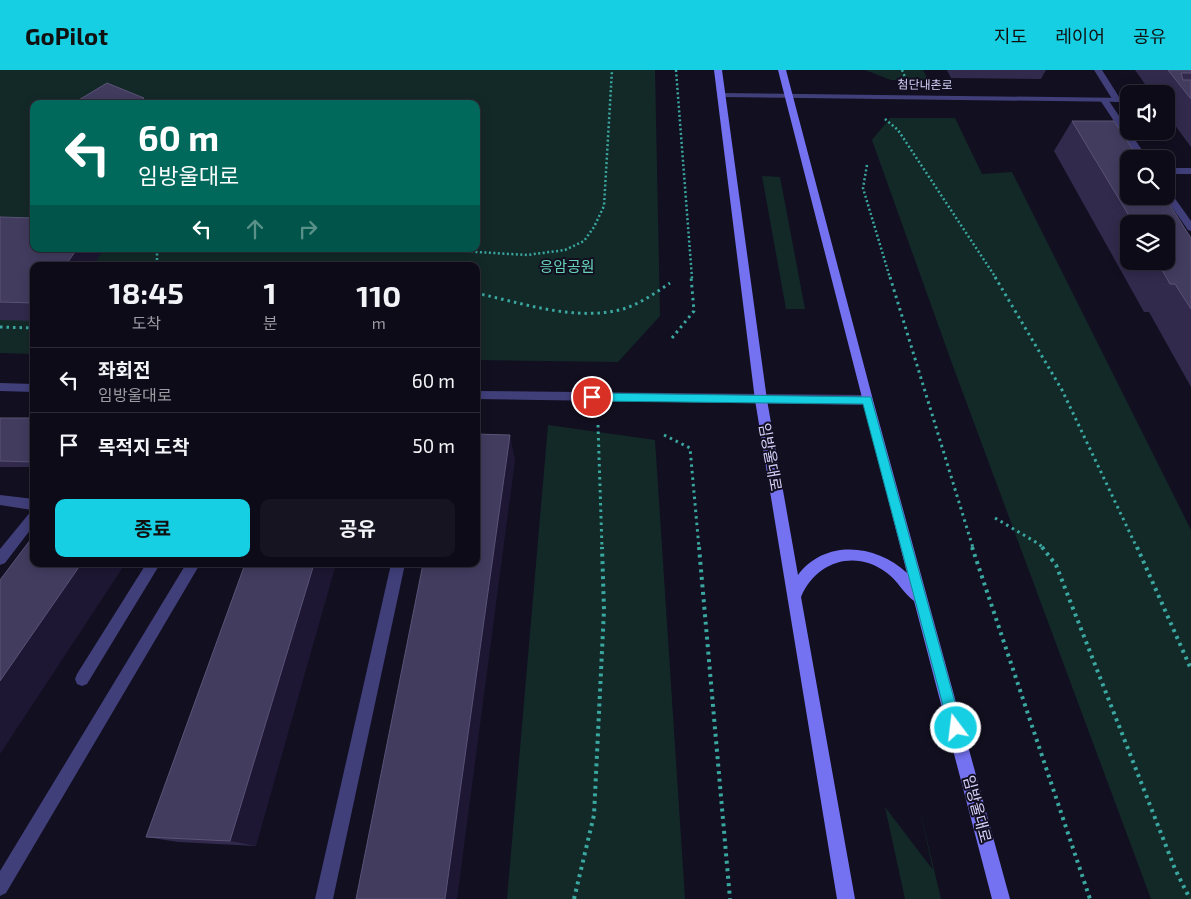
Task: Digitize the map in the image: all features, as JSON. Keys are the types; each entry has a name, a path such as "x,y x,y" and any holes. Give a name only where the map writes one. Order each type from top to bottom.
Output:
{"main road":[{"name":"임방울대로","path":"718,70 761,400 846,899"},
{"name":"임방울대로","path":"782,70 867,400 1001,899"},
{"path":"798,616 795,595 802,578 813,566 829,557 848,554 868,558 887,566 905,579 918,596 925,614"}],"street":[{"path":"1098,70 1116,100"},
{"name":"첨단내촌로","path":"722,95 1120,100"},
{"path":"1104,100 1138,150"},
{"path":"1175,171 1191,171"},
{"path":"1175,203 1187,217 1191,228"},
{"path":"0,387 30,388"},
{"name":"임방울대로","path":"480,395 867,400"},
{"path":"0,500 30,504"},
{"path":"0,559 30,520"},
{"path":"82,679 151,567"},
{"path":"0,887 191,567"},
{"path":"324,899 397,567"}],"path":[{"path":"479,252 532,255 557,254 580,244 597,225 604,206 612,70"},
{"path":"672,338 694,311 676,70"},
{"path":"881,116 898,130 956,215 1041,352 1083,433 1191,669"},
{"path":"867,165 863,188 964,519 1090,899"},
{"path":"480,294 580,312 603,314 624,309 646,300 670,284"},
{"path":"0,327 30,328"},
{"path":"574,899 595,805 604,610 598,425"},
{"path":"664,435 690,448 730,899"},
{"path":"995,518 1039,544 1056,565 1175,869 1190,899"}],"green space":[{"name":"응암공원","path":"0,70 655,70 660,316 618,362 480,360 480,262 30,262 30,354 0,353"},
{"path":"865,70 923,70 928,80 891,80"},
{"path":"890,118 955,118 982,174 1012,172 1191,530 1191,899 1151,899 954,369 872,140"},
{"path":"762,176 780,177 805,309 786,309"},
{"path":"548,425 655,440 685,899 507,899"},
{"path":"919,806 941,899 905,899 885,807 933,870"}],"building":[{"path":"1168,70 1191,70 1191,73 1181,73 1183,80 1191,80 1191,99"},
{"path":"107,83 144,98 141,100 79,100"},
{"path":"1072,121 1114,121 1120,130 1120,140 1126,140 1133,150 1120,150 1120,201"},
{"path":"1123,205 1170,205 1191,238 1191,309 1175,284 1170,284 1162,270 1175,270 1175,215 1129,215"},
{"path":"0,217 30,218 30,252 75,252 68,262 30,262 30,303 0,302"},
{"path":"0,418 30,418 30,462 0,461"},
{"path":"480,434 510,435 445,899 356,899 422,567 480,567"},
{"path":"30,540 30,567 79,567 0,681 0,580"},
{"path":"244,567 313,567 230,841 146,837"}],"route":[{"path":"592,397 867,400 956,728"}]}
